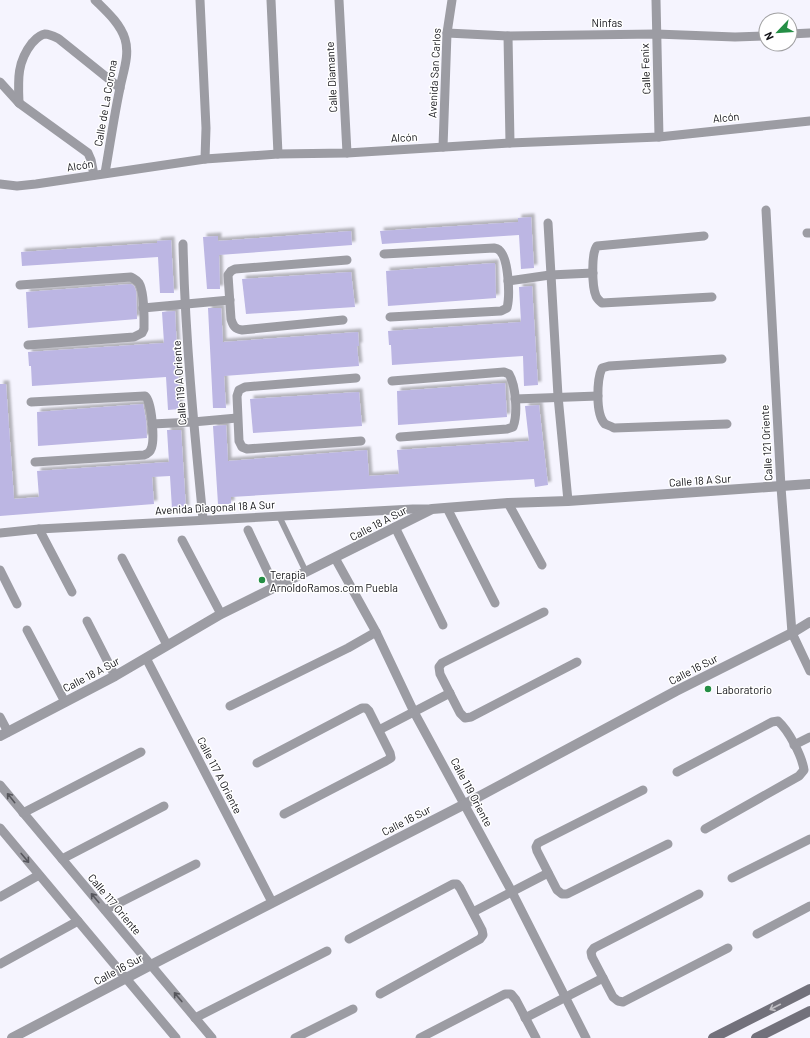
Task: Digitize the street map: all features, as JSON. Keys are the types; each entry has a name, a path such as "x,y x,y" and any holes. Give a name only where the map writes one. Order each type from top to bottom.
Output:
{"main road":[{"path":"713,1038 810,989"},
{"path":"756,1038 810,1010"}],"street":[{"name":"Calle de La Corona","path":"95,0 120,28 125,40 125,66 105,173"},
{"path":"200,0 204,76 205,159"},
{"path":"271,0 278,154"},
{"name":"Calle Diamante","path":"339,0 347,152"},
{"name":"Avenida San Carlos","path":"443,147 447,33 452,0"},
{"name":"Calle Fenix","path":"656,0 659,137"},
{"name":"Ninfas","path":"447,33 508,36 656,34 736,37 758,36"},
{"path":"798,34 810,33"},
{"path":"19,102 18,81 20,64 32,43 44,34 59,39 120,88"},
{"path":"508,36 510,143"},
{"path":"0,82 19,102 88,153 94,175"},
{"name":"Alcón","path":"0,184 17,186 205,159 278,154 659,137 810,120"},
{"name":"Calle 121 Oriente","path":"766,210 781,487 792,633 810,671"},
{"path":"548,223 558,396 568,501"},
{"path":"704,236 597,246 594,252 593,273 595,295 602,303 712,298"},
{"name":"Calle 119 A Oriente","path":"183,244 184,304 193,422 203,519"},
{"path":"384,254 494,248 499,250 504,257 508,281 507,308 502,311 390,316"},
{"path":"343,320 242,330 236,329 232,324 228,275 235,269 347,260"},
{"path":"508,281 593,273"},
{"path":"20,286 131,277 138,282 140,287 143,308 144,329 142,333 134,337 28,344"},
{"path":"143,308 230,300"},
{"path":"722,360 609,366 602,368 599,375 598,396 600,416 605,424 614,428 727,424"},
{"path":"392,381 504,372 509,374 513,381 516,420 513,427 507,429 400,437"},
{"path":"356,378 245,388 239,390 237,396 237,418 239,441 242,447 247,449 361,441"},
{"path":"31,402 141,395 148,398 152,424 152,449 149,453 144,455 35,462"},
{"path":"515,399 558,396 598,396"},
{"path":"152,424 237,418"},
{"name":"Calle 18 A Sur","path":"4,734 115,676 221,614 275,586 336,558 395,527 432,510 508,503 568,501 810,484"},
{"path":"508,503 542,565"},
{"path":"447,508 496,603"},
{"name":"Avenida Diagonal 18 A Sur","path":"0,533 39,529 203,519 413,509 432,510"},
{"path":"279,516 306,572"},
{"path":"395,527 443,625"},
{"path":"39,529 72,592"},
{"path":"248,530 275,586"},
{"path":"182,540 221,614"},
{"path":"122,558 167,645"},
{"name":"Calle 119 Oriente","path":"336,558 376,632 414,712 512,892 586,1038"},
{"path":"0,570 17,604"},
{"path":"544,612 442,662 439,667 440,674 460,713 465,718 471,717 577,662"},
{"path":"87,621 115,676"},
{"name":"Calle 16 Sur","path":"12,1038 272,902 465,804 676,691 792,633 810,622"},
{"path":"27,630 65,702"},
{"path":"230,706 348,648 376,632"},
{"name":"Calle 117 A Oriente","path":"146,658 272,902"},
{"path":"379,730 450,694"},
{"path":"257,763 362,708 366,708 369,711 390,753 391,758 284,814"},
{"path":"0,717 4,734"},
{"path":"677,772 772,722 778,721 784,726 802,761 804,770 799,776 705,829"},
{"path":"794,745 810,737"},
{"path":"23,813 141,752"},
{"name":"Calle 117 Oriente","path":"0,785 212,1038"},
{"path":"643,790 538,843 536,851 558,890 562,894 566,894 668,844"},
{"path":"62,859 164,806"},
{"path":"0,828 176,1038"},
{"path":"732,878 810,839"},
{"path":"105,910 196,864"},
{"path":"473,912 548,873"},
{"path":"0,897 39,875"},
{"path":"349,939 453,884 457,884 460,888 483,935 480,939 380,994"},
{"path":"699,894 594,948 591,952 592,957 613,997 618,1001 623,1002 728,948"},
{"path":"757,934 810,906"},
{"path":"0,964 78,921"},
{"path":"195,1018 327,951"},
{"path":"525,1018 603,978"},
{"path":"420,1038 506,994 511,994 516,1000 536,1038"},
{"path":"295,1038 353,1008"}],"building":[{"path":"531,217 534,268 521,269 519,235 382,244 380,231 518,222 518,218"},
{"path":"351,231 352,245 219,255 220,289 207,289 203,237 218,236 218,241"},
{"path":"171,240 174,293 160,293 158,257 22,266 21,252 157,243 157,241"},
{"path":"495,263 496,298 388,306 386,271"},
{"path":"351,272 355,307 246,314 242,279"},
{"path":"131,284 134,286 136,291 137,319 28,328 26,292"},
{"path":"532,286 538,385 524,386 523,356 392,365 391,345 389,345 388,331 521,322 519,287"},
{"path":"208,308 221,308 223,342 358,332 359,346 357,346 359,366 224,376 226,408 213,408"},
{"path":"175,311 180,409 168,410 166,377 32,386 31,366 29,366 28,352 164,343 162,312"},
{"path":"505,383 507,417 398,425 397,391"},
{"path":"0,384 6,384 14,499 39,497 37,471 169,462 167,430 181,430 186,509 172,509 170,476 152,477 154,504 0,516"},
{"path":"359,392 362,426 253,433 250,399"},
{"path":"143,404 147,438 38,446 37,412"},
{"path":"539,405 548,485 535,487 534,479 231,497 231,504 218,504 213,426 226,425 228,461 367,450 369,476 399,474 397,450 529,441 525,406"}],"place":[{"name":"Terapia ArnoldoRamos.com Puebla","path":"262,580"},
{"name":"Laboratorio","path":"708,689"}]}
